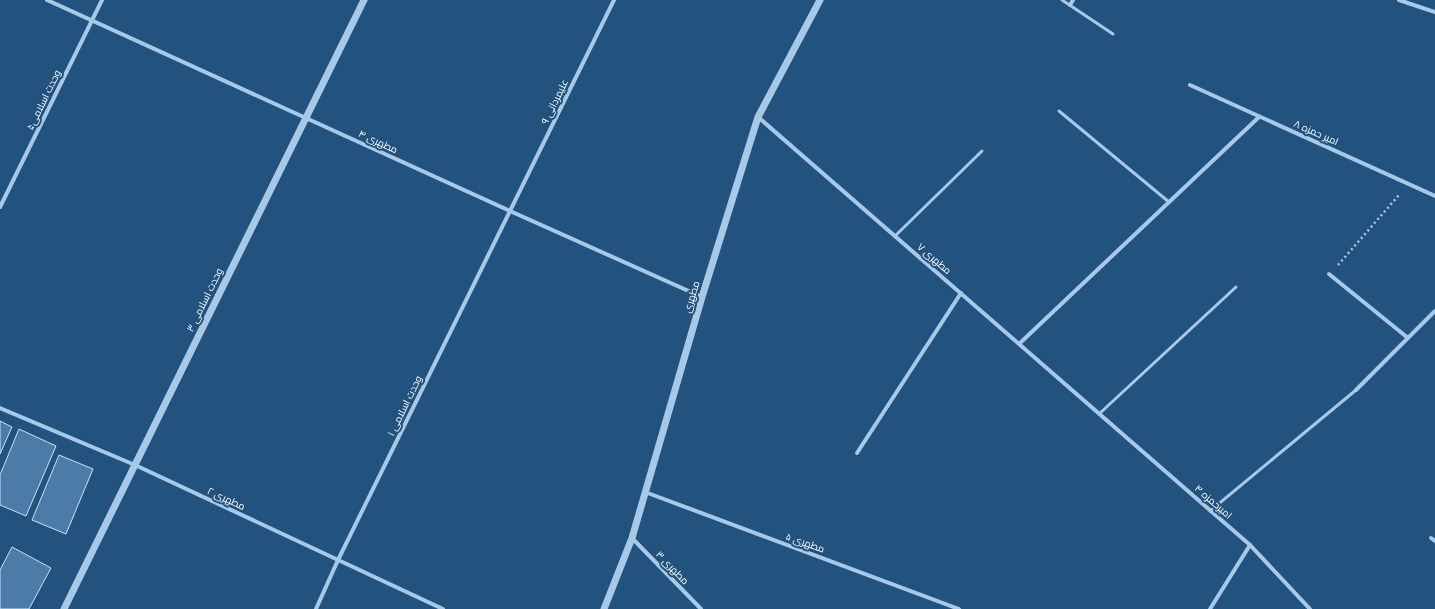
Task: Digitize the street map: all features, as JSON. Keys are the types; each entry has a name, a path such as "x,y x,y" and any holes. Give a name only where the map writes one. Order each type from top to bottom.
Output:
{"street":[{"name":"مطهری ۴","path":"47,0 702,297"},
{"name":"وحدت اسلامی۵","path":"0,207 102,0"},
{"name":"وحدت اسلامی ۳","path":"64,609 364,0"},
{"name":"علیمردانی ۹","path":"510,211 614,0"},
{"name":"مطهری","path":"604,609 632,538 644,492 702,297 758,117 820,0"},
{"path":"1070,5 1073,0"},
{"path":"1399,0 1435,12"},
{"name":"امیر حمزه ۸","path":"1190,86 1435,196"},
{"name":"مطهری ۷","path":"758,117 1099,414"},
{"path":"1019,344 1259,117"},
{"name":"وحدت اسلامی ۱","path":"316,609 338,560 510,211"},
{"path":"1330,274 1408,338"},
{"path":"857,453 961,293"},
{"path":"1356,390 1435,311"},
{"name":"مطهری ۲","path":"0,408 135,465 443,609"},
{"name":"امیرحمزه ۴","path":"1099,414 1250,545 1310,609"},
{"name":"مطهری ۵","path":"644,492 959,609"},
{"name":"مطهری ۳","path":"632,538 701,609"},
{"path":"1431,538 1435,542"},
{"path":"1210,609 1250,545"}],"lane":[{"path":"1062,0 1113,34"},
{"path":"1059,111 1169,202"},
{"path":"895,236 982,151"},
{"path":"1099,414 1236,287"},
{"path":"1210,511 1356,390"}],"path":[{"path":"1330,274 1408,184"}],"building":[{"path":"0,421 12,427 0,454"},
{"path":"19,429 56,446 26,516 0,505 0,475"},
{"path":"59,455 93,469 66,534 32,520"},
{"path":"12,547 51,568 29,609 0,609 0,570"}]}
